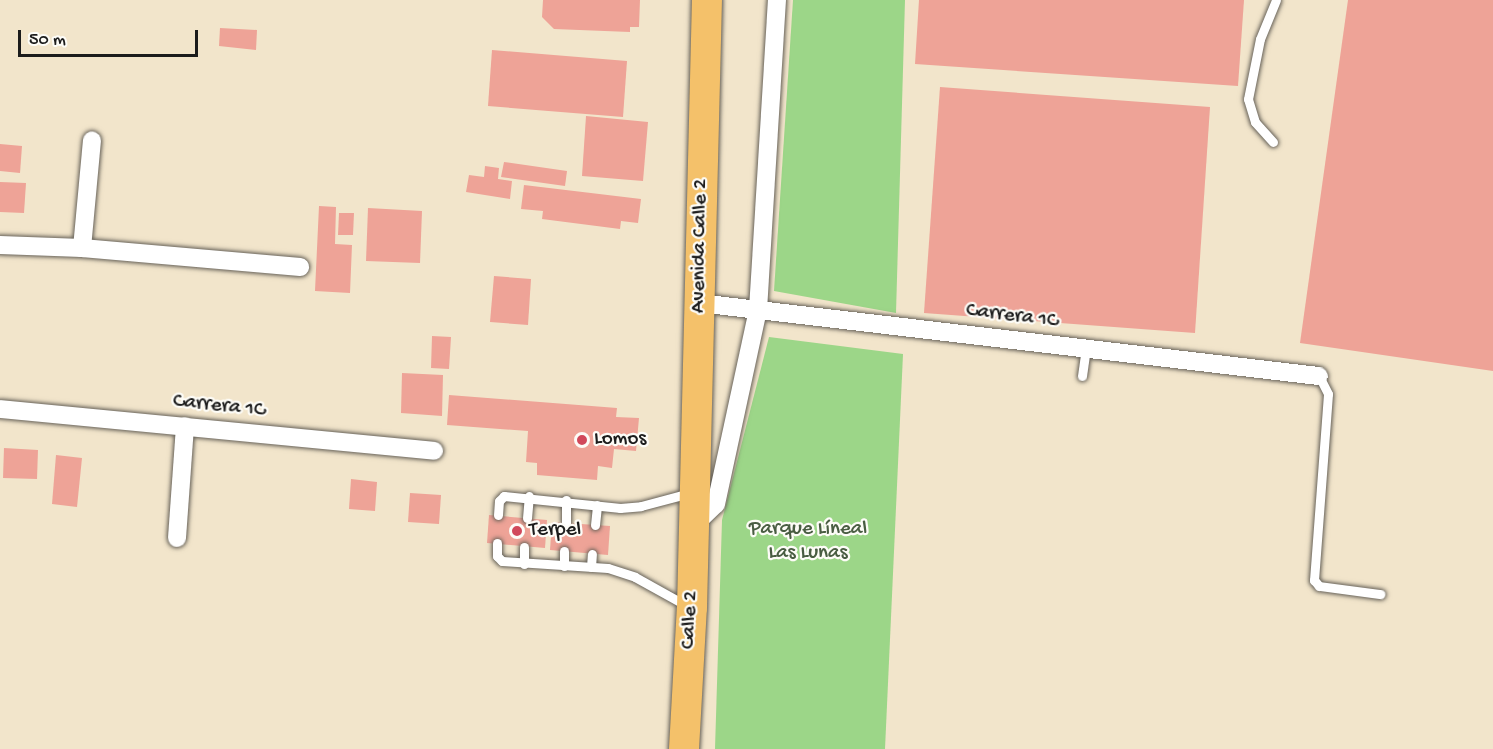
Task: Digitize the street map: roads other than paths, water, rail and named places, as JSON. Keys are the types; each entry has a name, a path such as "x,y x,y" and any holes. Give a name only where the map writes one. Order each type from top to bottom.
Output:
{"main road":[{"name":"Avenida Calle 2","path":"695,492 707,0"},
{"name":"Calle 2","path":"684,749 692,608 695,492"}],"street":[{"path":"694,525 716,504 758,310 777,0"},
{"path":"82,248 92,140"},
{"path":"0,245 82,248 300,267"},
{"name":"Carrera 1C","path":"699,303 1319,376"},
{"name":"Carrera 1C","path":"0,409 434,451"},
{"path":"177,538 185,426"}],"lane":[{"path":"1273,142 1255,122 1248,99 1260,39 1276,0"},
{"path":"1082,376 1086,348"},
{"path":"1319,376 1328,394 1314,580 1319,586 1380,594"},
{"path":"498,515 499,501 504,496 529,496 620,508 641,506 695,492"},
{"path":"527,518 529,496"},
{"path":"566,500 566,523"},
{"path":"595,525 597,505"},
{"path":"496,543 499,560 524,564 608,568 635,577 692,608"},
{"path":"524,546 524,564"},
{"path":"564,551 564,566"},
{"path":"591,567 592,554"}],"place":[{"name":"Lomos","path":"582,440"},
{"name":"Terpel","path":"517,531"}],"park label":[{"name":"Parque Líneal Las Lunas","path":"808,542"}]}
